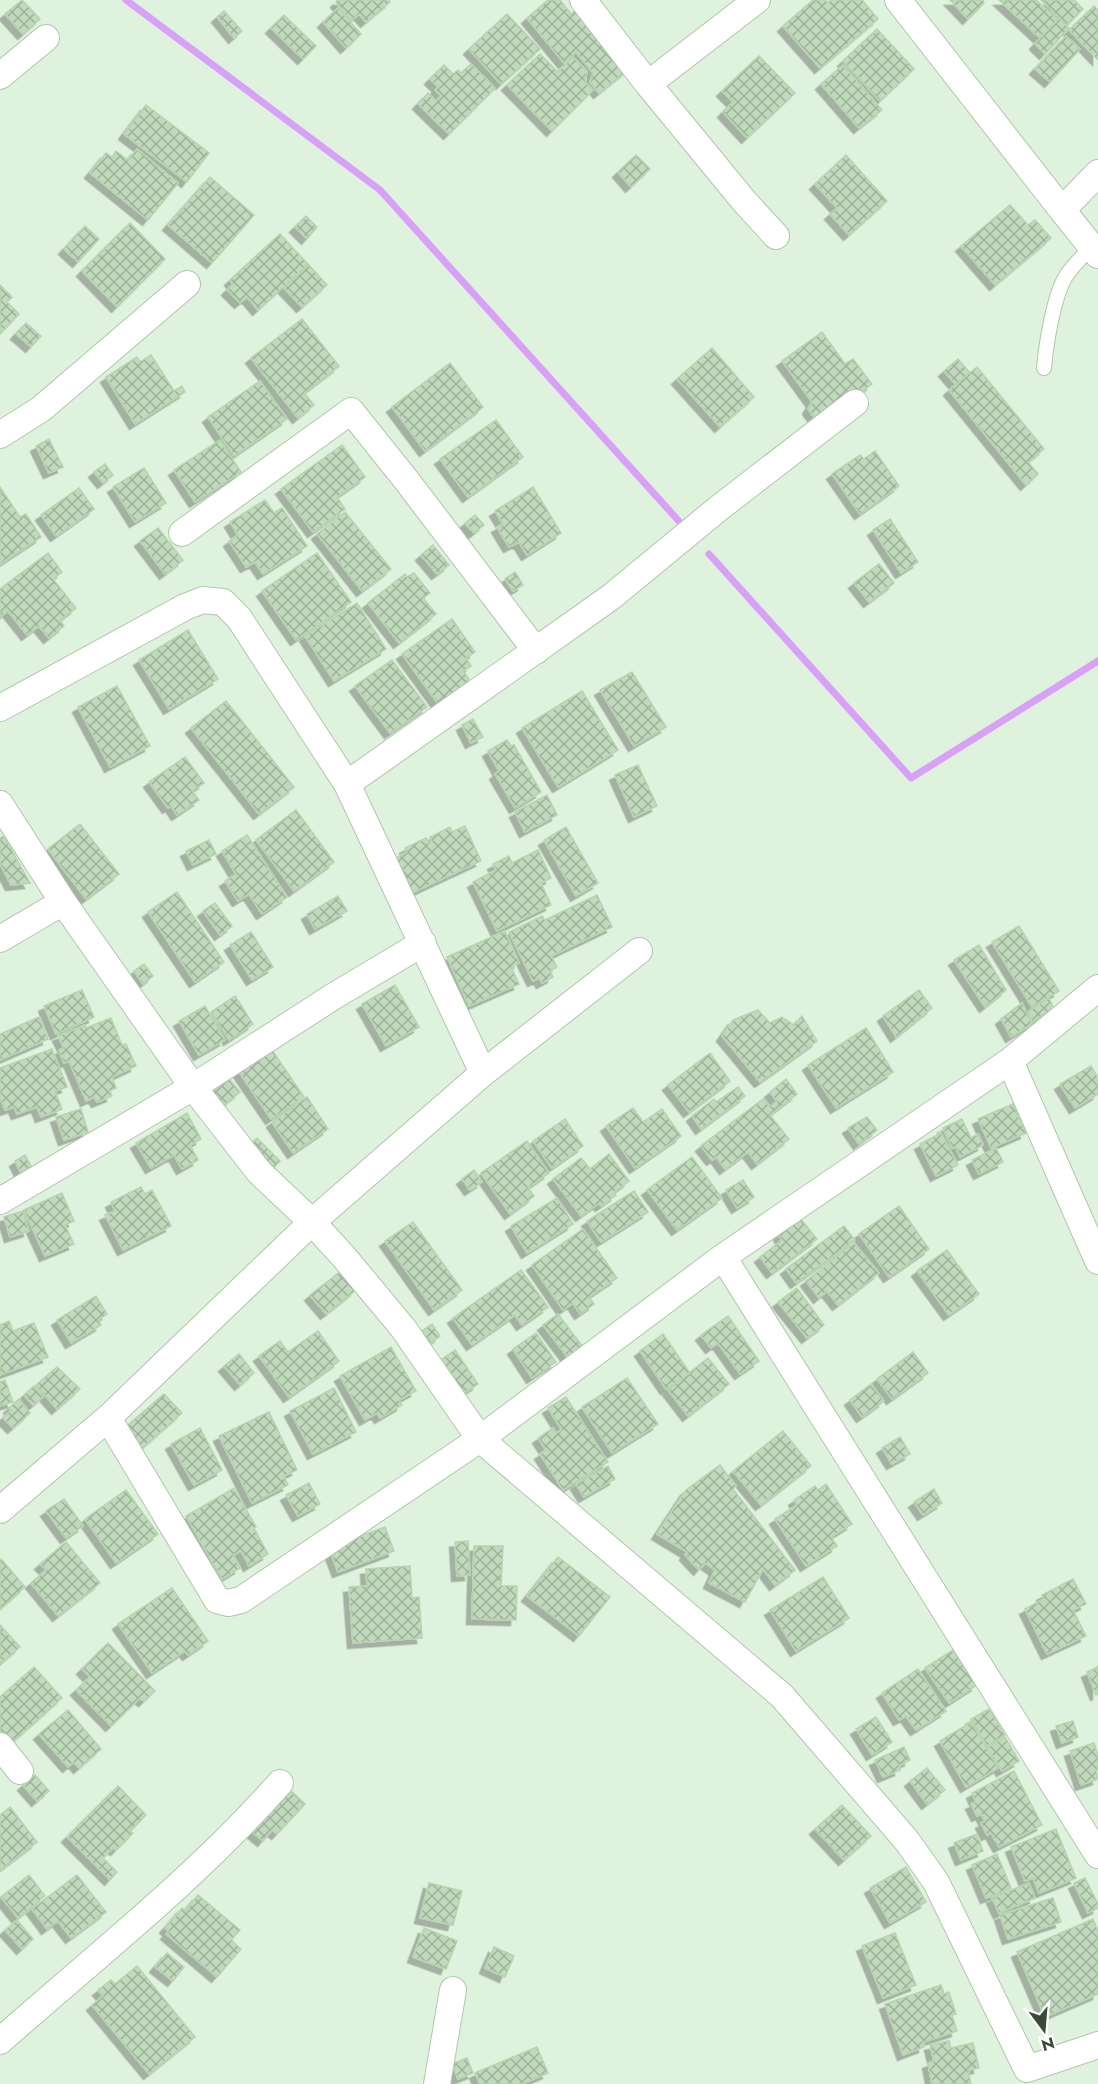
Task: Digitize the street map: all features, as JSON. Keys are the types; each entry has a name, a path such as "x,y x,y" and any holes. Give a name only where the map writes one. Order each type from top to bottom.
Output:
{"street":[{"path":"583,0 648,84 744,201 776,236"},
{"path":"648,84 757,0"},
{"path":"898,0 1095,251"},
{"path":"0,76 46,38"},
{"path":"1062,210 1098,173"},
{"path":"0,435 41,410 187,284"},
{"path":"347,784 611,597 719,508 855,403"},
{"path":"182,533 351,411 536,651"},
{"path":"0,708 184,607 203,600 223,602 239,618 347,784 483,1073"},
{"path":"0,804 63,902 193,1087 259,1172 312,1222 403,1328 480,1439 782,1696 907,1841 936,1882 1027,2077 1098,2045"},
{"path":"0,939 63,902"},
{"path":"0,1201 193,1087 334,996 423,943"},
{"path":"0,1510 108,1418 312,1222 483,1073 639,951"},
{"path":"108,1418 218,1600 228,1603 241,1600 480,1439 723,1257 1010,1061 1098,988"},
{"path":"1010,1061 1098,1261"},
{"path":"723,1257 1098,1855"},
{"path":"0,1746 20,1771"},
{"path":"0,2041 205,1861 244,1824 280,1783"},
{"path":"436,2084 453,1990"}],"lane":[{"path":"1044,368 1054,312 1065,277 1095,251"}],"shaded area":[{"path":"0,0 1098,0 1098,2084 0,2084"}],"building":[{"path":"22,0 40,19 23,34 5,14"},
{"path":"338,0 389,0 390,2 366,22 359,14 351,21 336,2"},
{"path":"548,0 560,0 571,14 580,7 630,68 599,93 590,82 593,73 576,52 564,63 527,18"},
{"path":"813,0 826,0 828,3 831,0 862,0 878,19 820,68 783,26"},
{"path":"950,0 983,0 984,3 968,19"},
{"path":"999,0 1036,0 1058,20 1040,38"},
{"path":"1041,0 1074,0 1083,9 1067,25"},
{"path":"1094,6 1098,10 1098,60 1069,30"},
{"path":"338,8 361,34 346,48 323,22"},
{"path":"224,11 242,31 234,38 217,17"},
{"path":"507,14 540,49 501,84 469,49"},
{"path":"284,15 316,46 303,59 271,28"},
{"path":"1059,18 1069,28 1045,54 1035,44"},
{"path":"877,29 914,69 880,101 843,61"},
{"path":"1066,36 1080,49 1050,82 1035,69"},
{"path":"540,54 558,72 573,57 587,71 585,82 593,90 552,131 507,85"},
{"path":"759,56 795,93 747,138 723,112 733,102 722,91"},
{"path":"471,64 495,88 449,134 418,104 428,93 436,101 441,96 435,90 438,87 430,79 444,65 453,74 458,70 461,73"},
{"path":"843,65 882,110 859,128 821,84"},
{"path":"146,105 209,153 187,182 124,134"},
{"path":"137,149 178,183 148,220 90,173 106,153 112,157 116,151 128,160"},
{"path":"636,155 650,169 631,187 618,172"},
{"path":"846,155 887,201 849,235 830,214 837,208 815,184"},
{"path":"210,177 254,215 212,263 168,225"},
{"path":"1010,205 1028,225 1035,220 1051,238 995,285 961,246"},
{"path":"306,216 317,227 307,239 295,227"},
{"path":"130,223 165,259 117,307 82,271"},
{"path":"85,226 99,239 78,262 64,249"},
{"path":"280,234 308,264 258,310 247,297 240,303 227,290 233,284 230,280"},
{"path":"309,265 327,285 302,307 284,288"},
{"path":"0,285 12,297 7,302 19,314 0,334"},
{"path":"302,319 339,366 304,393 314,405 298,418 251,358"},
{"path":"26,323 41,336 31,347 16,334"},
{"path":"822,332 845,364 853,359 872,384 818,423 808,409 812,402 782,361"},
{"path":"712,348 754,397 720,427 677,379"},
{"path":"151,355 174,391 182,386 185,392 135,424 106,377 137,357 140,362"},
{"path":"958,359 970,373 956,385 944,371"},
{"path":"450,363 483,407 425,451 392,407"},
{"path":"977,367 1044,449 1028,462 1038,474 1026,485 949,390"},
{"path":"260,381 287,419 234,456 208,417"},
{"path":"496,420 523,457 468,497 440,459"},
{"path":"49,439 63,467 49,473 36,446"},
{"path":"220,440 241,472 195,502 174,470"},
{"path":"342,445 365,477 337,497 345,509 313,532 281,489"},
{"path":"875,451 899,486 860,514 832,474 860,455 864,459"},
{"path":"105,464 113,475 103,483 94,472"},
{"path":"144,468 166,503 135,522 113,487"},
{"path":"0,487 20,517 26,514 41,537 0,564"},
{"path":"533,487 561,533 527,555 519,542 509,547 497,527 503,524 495,511"},
{"path":"79,488 94,509 56,536 41,515"},
{"path":"265,500 274,513 282,508 307,546 263,574 255,562 246,567 229,541 238,535 230,522"},
{"path":"345,512 391,569 362,591 317,534"},
{"path":"475,515 484,525 474,533 465,523"},
{"path":"890,519 918,562 901,573 873,530"},
{"path":"158,528 183,560 165,574 140,541"},
{"path":"433,545 449,565 437,574 421,555"},
{"path":"48,553 62,572 53,579 76,608 60,620 64,626 49,638 39,626 27,635 8,611 0,617 0,589"},
{"path":"317,553 351,602 296,640 262,591"},
{"path":"879,564 894,583 869,602 854,583"},
{"path":"515,572 523,585 513,591 505,579"},
{"path":"414,573 430,593 423,598 436,614 399,643 368,603 405,574 407,577"},
{"path":"357,603 386,649 334,681 305,636"},
{"path":"452,619 475,652 466,658 471,666 463,671 469,679 467,681 469,684 439,705 402,654"},
{"path":"188,630 218,679 169,709 139,660"},
{"path":"392,660 427,707 390,733 355,686"},
{"path":"632,672 666,727 634,746 600,690"},
{"path":"117,686 150,746 110,767 78,707"},
{"path":"582,691 618,750 558,787 522,728"},
{"path":"226,701 294,787 259,814 191,728"},
{"path":"473,719 483,737 471,743 462,725"},
{"path":"507,740 511,746 514,745 541,792 515,808 495,774 499,771 488,751"},
{"path":"185,757 204,783 192,791 199,800 177,815 171,806 168,808 149,782"},
{"path":"638,765 657,806 634,817 615,775"},
{"path":"547,795 557,815 525,832 515,812"},
{"path":"296,810 334,862 294,891 256,840"},
{"path":"80,824 119,874 86,899 48,849"},
{"path":"465,826 481,861 412,893 396,858 407,852 405,848 426,838 429,843 432,841 430,837 450,827 452,832"},
{"path":"566,827 598,883 576,896 544,840"},
{"path":"247,835 287,897 262,914 249,894 238,901 225,881 236,874 222,851"},
{"path":"4,836 30,883 11,885 0,864 0,838"},
{"path":"209,840 216,854 193,865 186,851"},
{"path":"538,850 551,878 541,883 551,905 497,931 473,882 496,870 493,864 509,856 512,863"},
{"path":"177,892 224,962 195,982 148,912"},
{"path":"597,895 612,927 551,956 557,967 550,971 553,977 542,983 539,978 533,981 509,932 542,916 545,920"},
{"path":"338,896 347,911 315,929 307,914"},
{"path":"215,903 232,926 220,935 203,911"},
{"path":"1019,926 1059,991 1032,1007 992,942"},
{"path":"505,931 519,963 511,967 519,984 469,1006 447,957"},
{"path":"251,932 273,967 252,980 230,945"},
{"path":"979,945 1006,990 985,1007 954,960"},
{"path":"144,964 153,976 143,984 134,971"},
{"path":"395,985 419,1027 386,1046 362,1004"},
{"path":"82,990 94,1017 56,1034 44,1006"},
{"path":"919,990 932,1008 896,1037 883,1016"},
{"path":"235,996 253,1024 229,1040 211,1012"},
{"path":"1049,998 1054,1009 1032,1022 1029,1011"},
{"path":"1022,1003 1032,1024 1011,1037 1001,1019"},
{"path":"205,1006 225,1040 199,1055 179,1021"},
{"path":"758,1010 770,1023 782,1017 794,1025 802,1016 817,1041 760,1082 722,1036 733,1020"},
{"path":"39,1017 48,1039 0,1060 0,1034"},
{"path":"111,1018 122,1045 126,1044 136,1066 112,1077 116,1088 109,1091 112,1096 97,1102 94,1097 86,1101 69,1061 64,1063 59,1050 64,1048 58,1036"},
{"path":"866,1028 893,1072 836,1108 808,1065"},
{"path":"52,1049 67,1087 55,1091 62,1109 41,1117 37,1107 17,1114 14,1107 5,1110 0,1097 0,1068"},
{"path":"272,1050 304,1097 271,1119 239,1072"},
{"path":"710,1053 730,1081 689,1112 668,1085"},
{"path":"1091,1066 1098,1078 1098,1094 1075,1108 1060,1084"},
{"path":"229,1079 240,1092 220,1108 209,1095"},
{"path":"786,1079 797,1094 770,1115 789,1139 757,1164 748,1152 725,1169 716,1157 712,1160 701,1146 763,1099 770,1107 777,1101 770,1092"},
{"path":"738,1087 745,1096 701,1129 692,1116 714,1099 716,1102"},
{"path":"307,1097 328,1129 293,1153 272,1122"},
{"path":"1013,1104 1026,1133 991,1148 978,1119"},
{"path":"633,1108 643,1122 662,1109 681,1136 635,1168 606,1126"},
{"path":"81,1109 88,1132 64,1140 56,1117"},
{"path":"187,1113 201,1139 190,1145 198,1160 182,1169 174,1155 151,1168 136,1143"},
{"path":"867,1117 877,1130 859,1144 848,1128"},
{"path":"565,1119 583,1146 552,1168 533,1141"},
{"path":"962,1119 971,1138 978,1134 983,1145 960,1157 956,1147 952,1148 943,1128"},
{"path":"941,1133 958,1165 936,1176 920,1144"},
{"path":"257,1138 280,1161 269,1172 246,1148"},
{"path":"527,1141 549,1173 528,1188 534,1196 510,1214 481,1173"},
{"path":"996,1148 1003,1162 979,1174 972,1160"},
{"path":"609,1154 629,1181 601,1206 599,1203 581,1216 553,1179 581,1158 590,1169"},
{"path":"25,1155 32,1168 21,1173 15,1161"},
{"path":"692,1157 722,1198 677,1230 647,1190"},
{"path":"474,1170 482,1182 470,1190 462,1179"},
{"path":"743,1180 754,1197 737,1208 726,1190"},
{"path":"141,1187 145,1194 152,1190 171,1226 123,1250 105,1215 115,1211 111,1202"},
{"path":"634,1191 648,1212 601,1242 587,1221"},
{"path":"62,1193 74,1221 65,1225 74,1244 45,1256 24,1210"},
{"path":"557,1198 573,1224 527,1253 511,1226"},
{"path":"899,1206 929,1249 889,1277 859,1234"},
{"path":"23,1211 29,1231 10,1237 4,1217"},
{"path":"800,1218 817,1239 772,1273 760,1257 782,1240 779,1235"},
{"path":"413,1222 462,1290 434,1310 385,1241"},
{"path":"844,1226 855,1240 796,1283 786,1269"},
{"path":"583,1229 617,1278 589,1297 594,1304 580,1314 573,1303 563,1310 532,1265"},
{"path":"854,1243 879,1273 838,1305 827,1291 819,1298 806,1281"},
{"path":"947,1250 979,1294 949,1315 917,1271"},
{"path":"521,1270 548,1307 522,1325 515,1315 472,1345 453,1318"},
{"path":"341,1271 356,1290 326,1314 310,1295"},
{"path":"797,1288 824,1325 807,1338 778,1302"},
{"path":"96,1296 107,1314 98,1320 101,1325 71,1343 57,1320"},
{"path":"558,1314 583,1347 568,1358 543,1325"},
{"path":"728,1316 759,1361 740,1374 718,1343 711,1348 701,1335"},
{"path":"9,1321 13,1331 34,1323 48,1357 0,1375 0,1325"},
{"path":"432,1324 440,1336 428,1345 419,1333"},
{"path":"318,1331 339,1361 289,1397 259,1356 280,1341 288,1352"},
{"path":"536,1333 556,1362 532,1378 513,1349"},
{"path":"663,1334 690,1373 666,1389 640,1351"},
{"path":"391,1347 416,1391 399,1400 402,1405 380,1418 377,1413 365,1420 340,1376"},
{"path":"455,1350 478,1384 461,1395 438,1362"},
{"path":"913,1352 928,1373 892,1399 877,1379"},
{"path":"239,1354 254,1373 240,1385 224,1366"},
{"path":"708,1358 729,1384 688,1416 668,1390"},
{"path":"57,1367 80,1389 57,1409 36,1385"},
{"path":"627,1378 658,1424 612,1453 582,1407"},
{"path":"5,1380 13,1402 0,1406 0,1382"},
{"path":"871,1384 884,1401 862,1417 850,1400"},
{"path":"34,1386 43,1397 33,1405 24,1395"},
{"path":"334,1388 356,1432 313,1454 290,1411"},
{"path":"164,1394 182,1413 140,1450 122,1430"},
{"path":"566,1397 608,1462 563,1490 540,1454 546,1450 538,1438 553,1428 556,1433 562,1430 548,1408"},
{"path":"19,1399 30,1413 13,1428 3,1418 11,1410 9,1408"},
{"path":"269,1412 297,1470 284,1476 288,1485 252,1503 219,1436"},
{"path":"200,1428 222,1470 194,1485 171,1444"},
{"path":"783,1431 811,1466 761,1505 733,1471"},
{"path":"900,1437 910,1454 892,1464 882,1448"},
{"path":"720,1465 736,1486 733,1489 795,1570 775,1585 763,1569 745,1602 709,1583 715,1570 705,1563 699,1570 685,1555 687,1552 657,1534 686,1490"},
{"path":"608,1466 615,1479 584,1497 576,1484"},
{"path":"309,1483 320,1504 298,1516 286,1495"},
{"path":"826,1484 852,1524 831,1537 837,1546 806,1566 775,1519 797,1505 794,1500 815,1486 818,1490"},
{"path":"234,1488 268,1554 249,1566 241,1551 233,1555 240,1568 222,1579 186,1516"},
{"path":"934,1489 942,1503 923,1515 914,1502"},
{"path":"126,1490 158,1534 116,1563 85,1519"},
{"path":"64,1499 83,1526 66,1538 46,1511"},
{"path":"385,1527 394,1551 338,1572 329,1548"},
{"path":"468,1541 470,1575 457,1576 455,1542"},
{"path":"66,1542 100,1583 58,1616 31,1583 46,1570 40,1564"},
{"path":"474,1546 503,1546 501,1586 517,1586 516,1620 472,1619"},
{"path":"558,1557 610,1597 579,1636 527,1596"},
{"path":"0,1560 25,1587 0,1609"},
{"path":"410,1566 412,1598 419,1597 422,1638 353,1643 349,1587 367,1586 366,1569"},
{"path":"823,1577 849,1618 796,1651 770,1610"},
{"path":"1073,1579 1086,1604 1073,1610 1086,1636 1047,1654 1025,1609 1044,1599 1042,1595"},
{"path":"172,1588 208,1641 188,1655 185,1651 152,1673 118,1624"},
{"path":"0,1625 20,1647 1,1663 0,1662"},
{"path":"108,1643 155,1691 144,1701 140,1698 111,1726 76,1690 90,1677 82,1669"},
{"path":"953,1650 977,1685 949,1703 925,1668"},
{"path":"34,1667 62,1698 9,1745 0,1735 0,1697"},
{"path":"1098,1667 1098,1694 1096,1695 1087,1672"},
{"path":"918,1669 946,1711 916,1730 906,1716 899,1720 882,1693"},
{"path":"989,1709 1005,1735 987,1746 971,1719"},
{"path":"68,1710 101,1749 79,1768 74,1762 68,1767 39,1734"},
{"path":"876,1717 892,1742 872,1755 856,1729"},
{"path":"1073,1721 1078,1737 1062,1743 1056,1726"},
{"path":"971,1722 998,1768 966,1787 940,1741"},
{"path":"1005,1737 1019,1761 1002,1771 987,1748"},
{"path":"1094,1743 1098,1755 1098,1770 1096,1770 1098,1779 1081,1785 1070,1751"},
{"path":"904,1747 910,1760 899,1766 900,1770 883,1777 875,1760"},
{"path":"927,1768 945,1790 927,1804 910,1781"},
{"path":"1014,1771 1042,1825 999,1847 991,1833 987,1835 981,1823 985,1821 981,1814 977,1816 971,1804 976,1802 972,1793"},
{"path":"35,1775 49,1791 37,1801 23,1785"},
{"path":"118,1786 146,1815 130,1831 133,1833 116,1850 113,1848 103,1858 117,1872 110,1880 67,1837"},
{"path":"288,1788 305,1804 277,1834 272,1830 263,1841 250,1830"},
{"path":"842,1805 871,1836 844,1860 815,1829"},
{"path":"10,1807 37,1842 0,1870 0,1815"},
{"path":"1056,1829 1076,1878 1039,1893 1033,1878 1025,1881 1011,1847"},
{"path":"977,1834 983,1851 961,1860 954,1843"},
{"path":"997,1854 1011,1888 986,1898 972,1865"},
{"path":"906,1867 926,1902 890,1923 870,1888"},
{"path":"29,1875 45,1896 18,1918 1,1897"},
{"path":"77,1875 106,1912 71,1938 58,1921 47,1929 32,1909"},
{"path":"1085,1878 1098,1904 1098,1908 1088,1913 1074,1883"},
{"path":"429,1883 462,1891 453,1925 420,1918"},
{"path":"1029,1883 1035,1898 999,1913 992,1898"},
{"path":"198,1895 240,1930 231,1940 241,1949 217,1977 166,1934 169,1931 165,1928 182,1908 185,1911"},
{"path":"1053,1898 1061,1922 1008,1939 1000,1915"},
{"path":"1093,1919 1098,1931 1098,1994 1045,2017 1017,1952"},
{"path":"17,1920 33,1939 22,1949 5,1930"},
{"path":"424,1928 457,1941 446,1969 413,1957"},
{"path":"895,1933 916,1985 883,1998 862,1946"},
{"path":"494,1947 514,1956 505,1977 485,1968"},
{"path":"167,1953 184,1967 173,1981 155,1967"},
{"path":"137,1966 195,2037 149,2074 92,2005 103,1996 98,1990 111,1980 115,1984"},
{"path":"941,1985 944,1994 949,1992 956,2014 952,2015 957,2031 923,2042 924,2047 903,2055 885,2004"},
{"path":"949,2041 951,2048 973,2043 979,2068 968,2070 971,2084 932,2084 928,2063 934,2061 930,2045"},
{"path":"537,2047 548,2073 522,2084 480,2084 475,2073"},
{"path":"467,2058 473,2073 458,2079 452,2064"}],"waterway":[{"path":"126,0 380,190 686,529"},
{"path":"709,554 911,778 1098,661"}]}
